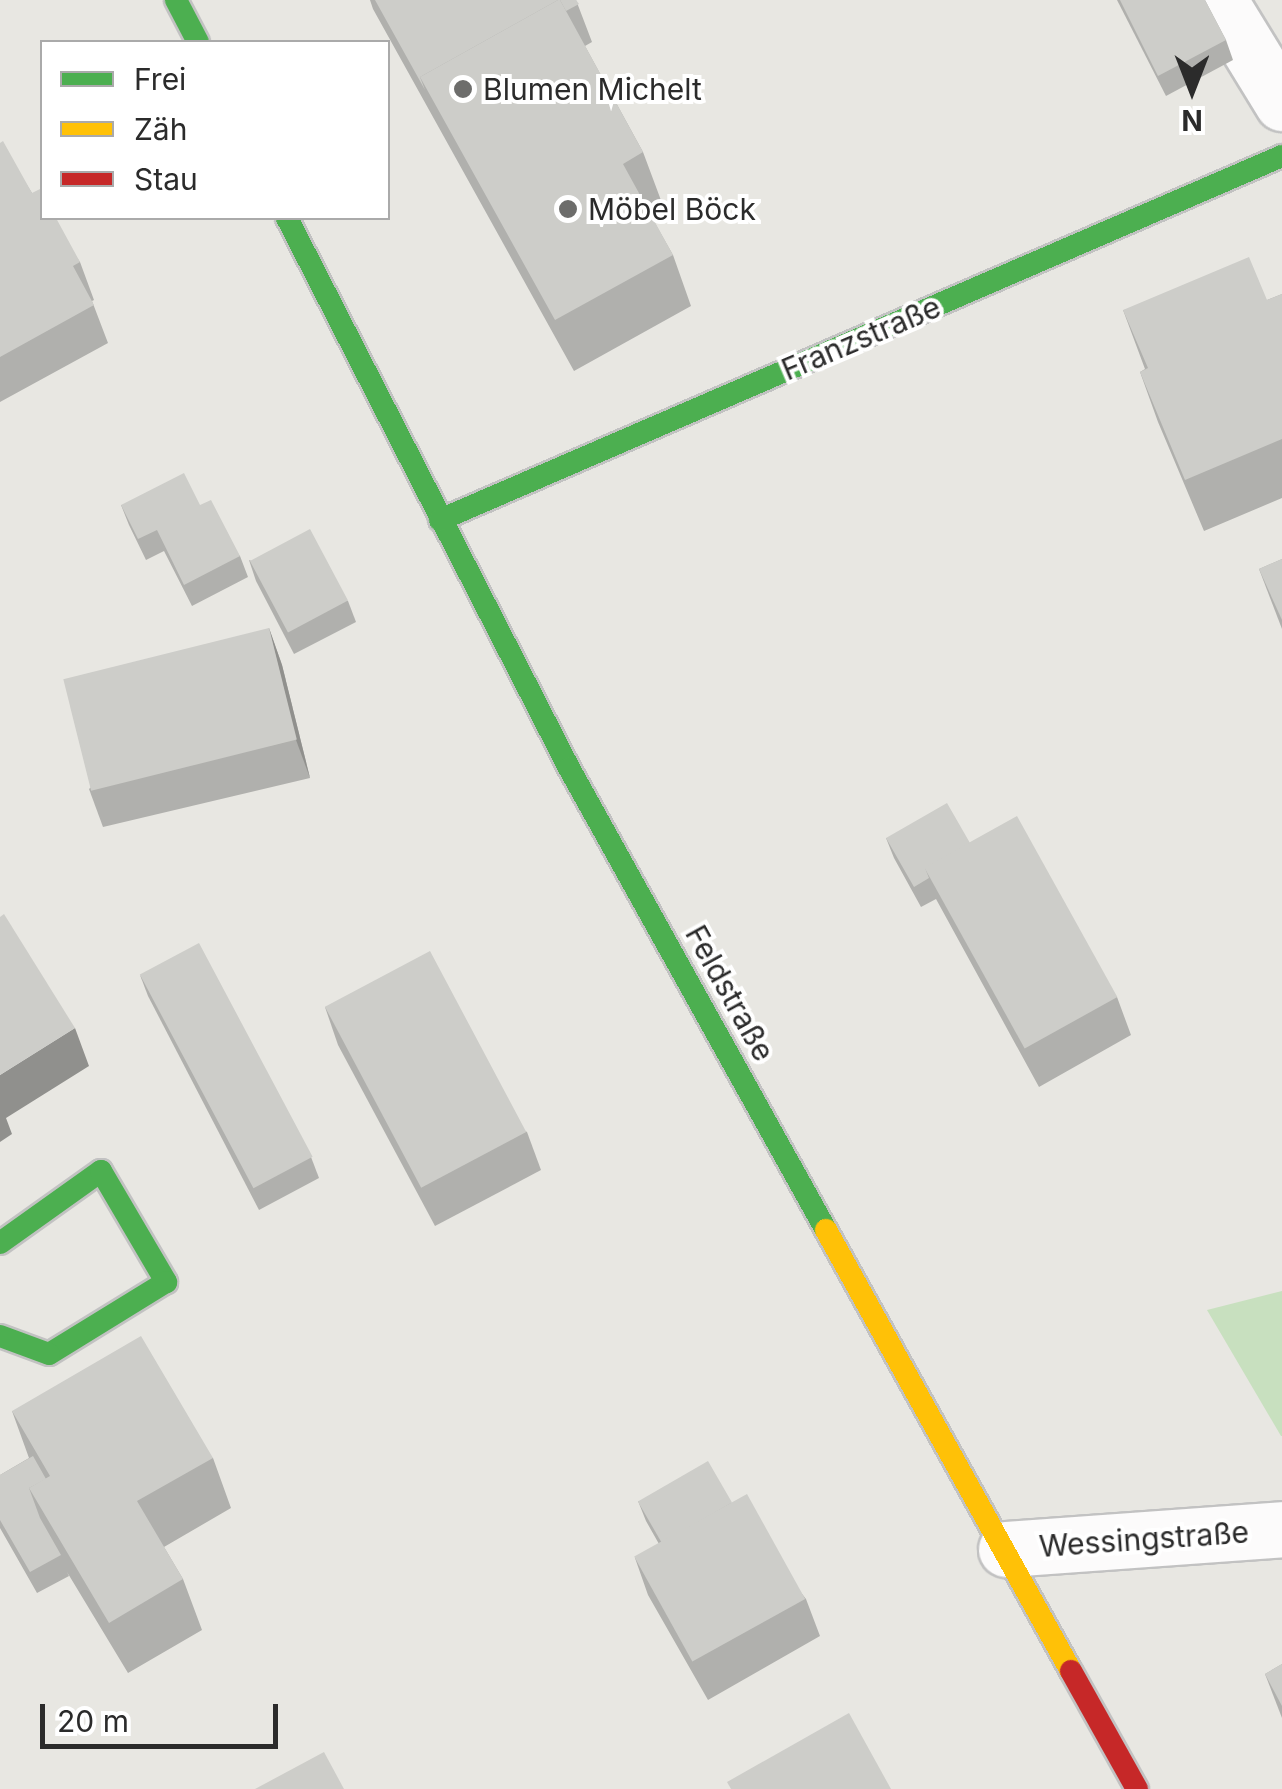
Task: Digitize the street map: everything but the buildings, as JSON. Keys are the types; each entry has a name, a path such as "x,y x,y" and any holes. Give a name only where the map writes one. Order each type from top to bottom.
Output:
{"main road":[{"path":"176,0 197,40"},
{"name":"Franzstraße","path":"440,520 1282,156"},
{"name":"Feldstraße","path":"287,220 570,768 1137,1789"},
{"path":"0,1243 102,1172 166,1282 49,1354 0,1336"}],"street":[{"path":"1220,0 1282,103"},
{"name":"Wessingstraße","path":"1006,1549 1282,1529"}],"green space":[{"path":"1282,1291 1282,1436 1281,1436 1207,1310"}],"traffic: fast":[{"path":"176,0 197,40"},
{"path":"440,520 1282,156"},
{"path":"288,220 569,768 826,1230"},
{"path":"0,1243 101,1171 166,1282 49,1354 0,1336"}],"traffic: slow":[{"path":"826,1230 1071,1671"}],"traffic: jam":[{"path":"1071,1671 1137,1789"}],"place":[{"name":"Blumen Michelt","path":"463,89"},
{"name":"Möbel Böck","path":"568,209"}]}
